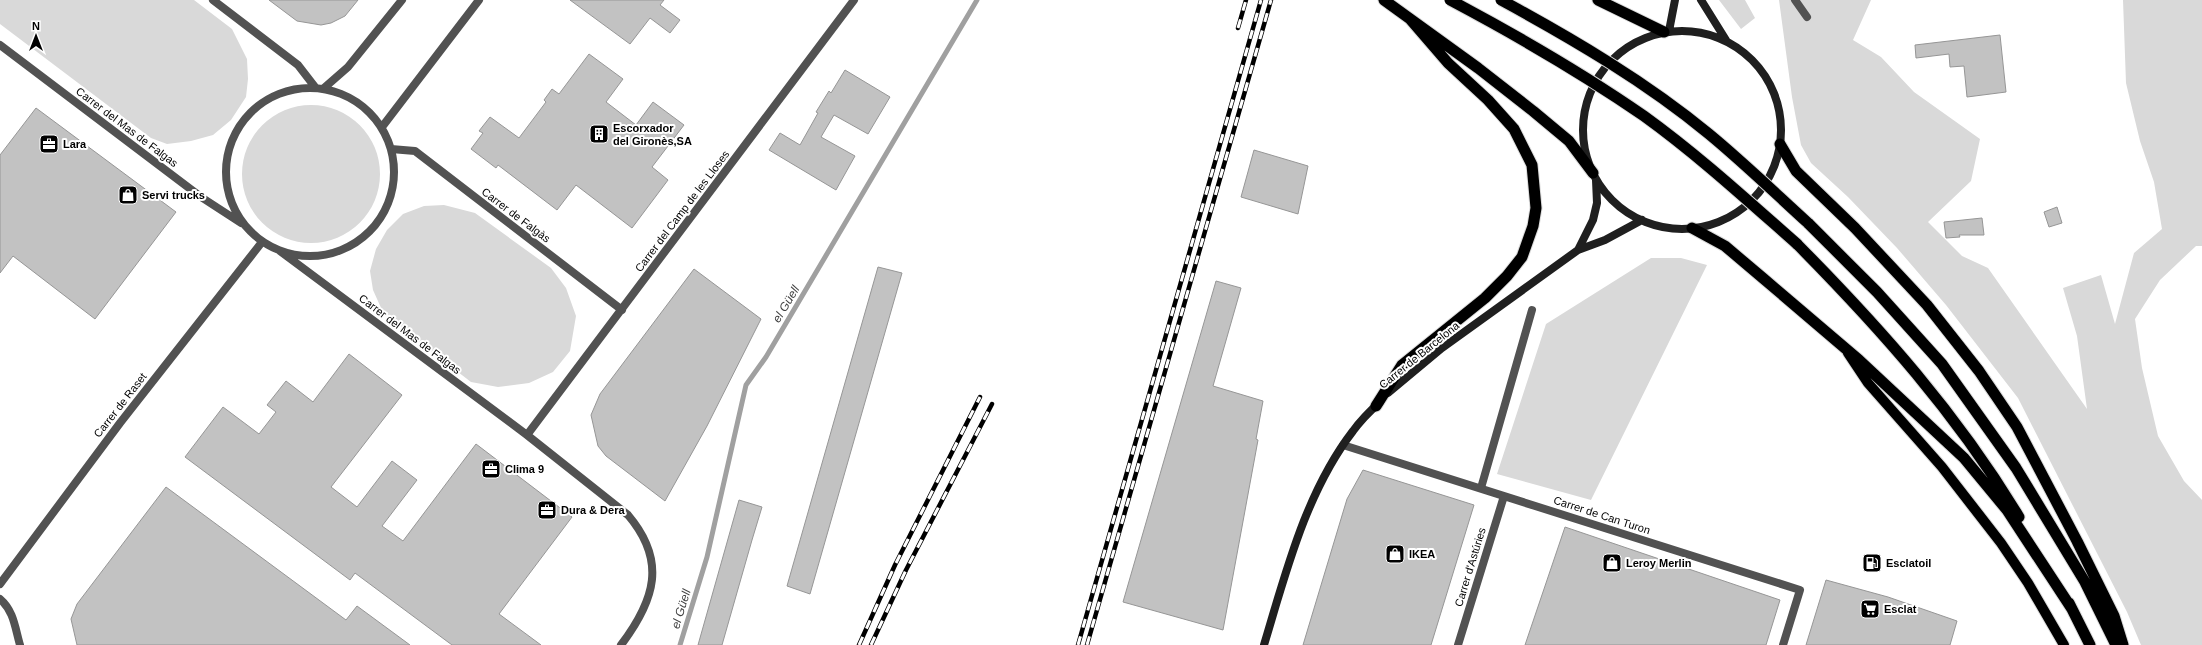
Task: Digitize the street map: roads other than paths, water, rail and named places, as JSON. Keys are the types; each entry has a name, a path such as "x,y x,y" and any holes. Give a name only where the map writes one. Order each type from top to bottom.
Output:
{"highway":[{"path":"1384,0 1478,68 1568,141 1595,176"},
{"path":"1450,0 1510,32 1586,77 1644,117 1695,155 1797,244 1865,313 1923,380 1997,481 2059,583 2090,645"},
{"path":"1501,0 1594,53 1652,92 1708,133 1808,223 1877,292 1942,364 2016,468 2085,582 2116,645"},
{"path":"1598,0 1667,32"},
{"path":"1376,406 1402,364 1485,298 1507,276 1522,257 1533,226 1536,208 1536,187 1532,164 1514,129 1488,100 1448,63 1410,19"},
{"path":"1780,144 1796,171 1855,228 1927,305 1979,371 2017,427 2078,541 2114,616 2123,645"},
{"path":"1692,228 1725,246 1845,348 1964,458 2007,510 2072,609"}],"main road":[{"path":"1667,32 1675,0"},
{"path":"1701,0 1726,41"},
{"path":"1667,32 1702,33 1726,41 1753,61 1770,85 1780,113 1780,144 1770,175 1750,201 1721,221 1692,228 1671,228 1642,220 1613,200 1595,176 1585,150 1583,129 1586,108 1595,82 1611,61 1624,50 1640,40 1667,32"},
{"name":"Carrer de Barcelona","path":"1578,250 1593,220 1597,203 1595,176"},
{"name":"Carrer de Barcelona","path":"1264,645 1288,567 1315,496 1342,445 1359,423 1393,388 1442,348 1578,250 1605,240 1642,220"},
{"path":"1845,348 1868,383 1942,467 2001,543 2028,583 2064,645"}],"street":[{"path":"213,0 298,65 315,87"},
{"path":"324,88 348,67 402,0"},
{"path":"382,128 479,0"},
{"name":"Carrer del Camp de les Lloses","path":"527,435 854,0"},
{"path":"1795,0 1807,17"},
{"name":"Carrer del Mas de Falgas","path":"0,45 201,197 243,224"},
{"path":"302,88 324,88 360,104 382,128 391,150 394,167 392,193 386,208 368,233 352,245 326,255 297,256 280,251 262,242 243,224 233,207 228,192 225,171 228,150 236,130 252,110 276,95 302,88"},
{"name":"Carrer de Falgàs","path":"391,150 415,151 622,310"},
{"name":"Carrer de Raset","path":"0,584 120,423 262,242"},
{"name":"Carrer del Mas de Falgas","path":"280,251 527,435"},
{"path":"1481,488 1532,310"},
{"path":"527,435 628,516 640,530 648,544 652,583 647,602 631,632 621,645"},
{"name":"Carrer de Can Turon","path":"1342,445 1800,590 1783,645"},
{"name":"Carrer d'Astúries","path":"1458,645 1504,496"},
{"path":"0,598 7,605 16,626 20,645"}],"waterway":[{"name":"el Güell","path":"680,645 707,557 746,385 766,357 977,0"}],"railway":[{"path":"1238,28 1246,0"},
{"path":"1078,645 1261,0"},
{"path":"1087,645 1271,0"},
{"path":"859,645 895,565 980,397"},
{"path":"871,645 906,570 992,404"}],"place":[{"name":"Escorxador del Gironès,SA","path":"599,134"},
{"name":"Lara","path":"49,144"},
{"name":"Servi trucks","path":"128,195"},
{"name":"Clima 9","path":"491,469"},
{"name":"Dura & Dera","path":"547,510"},
{"name":"IKEA","path":"1395,554"},
{"name":"Leroy Merlin","path":"1612,563"},
{"name":"Esclatoil","path":"1872,563"},
{"name":"Esclat","path":"1870,609"}]}
